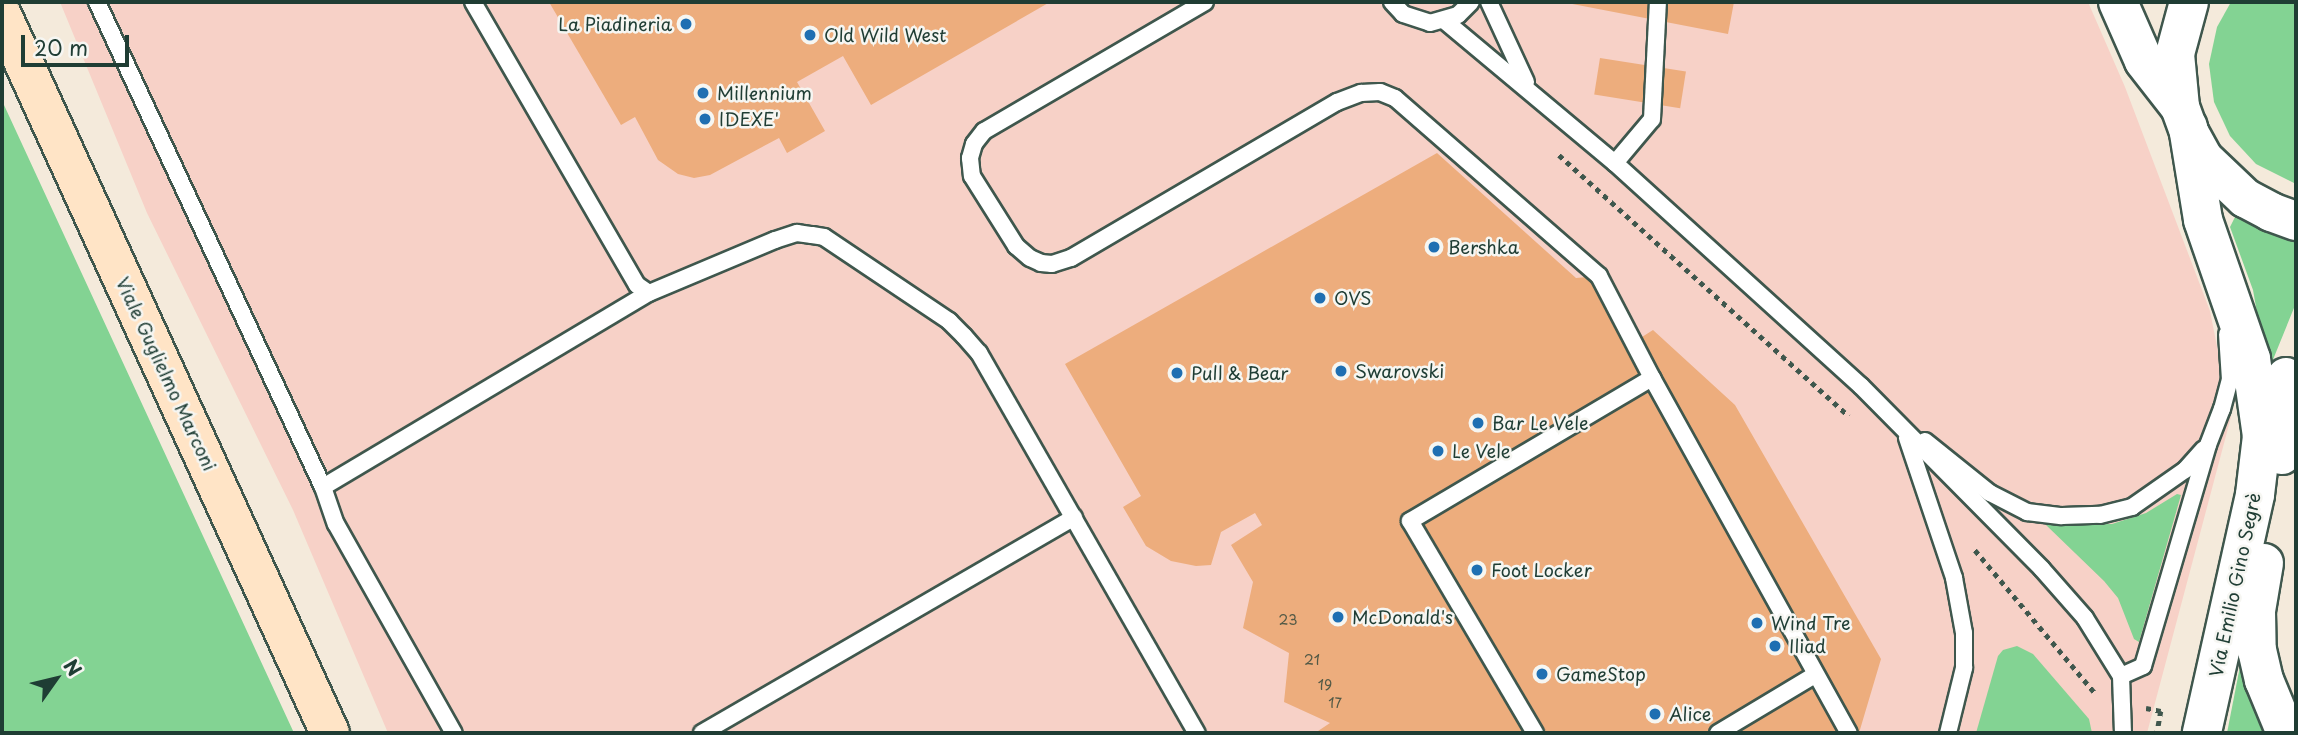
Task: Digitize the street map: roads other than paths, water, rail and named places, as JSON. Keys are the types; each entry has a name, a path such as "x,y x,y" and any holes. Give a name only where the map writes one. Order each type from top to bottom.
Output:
{"main road":[{"name":"Viale Guglielmo Marconi","path":"2,15 330,733"}],"street":[{"path":"2118,2 2144,61 2184,117 2204,159 2245,198 2296,221"},
{"path":"2189,2 2175,54 2184,117 2203,220 2251,359 2262,436"},
{"path":"2262,436 2291,366"},
{"path":"2286,733 2264,680 2257,650 2256,611 2281,467 2291,366"},
{"name":"Via Emilio Gino Segrè","path":"2202,733 2255,495 2262,436"}],"lane":[{"path":"97,2 323,486 336,524 454,733"},
{"path":"472,2 637,285 649,293"},
{"path":"1205,2 984,131 974,144 970,158 972,176 1016,246 1030,258 1052,264 1071,258 1337,102 1361,93 1380,92 1395,98 1599,276 1652,379 1849,733"},
{"path":"1389,3 1416,20 1445,21 1458,15 1471,2"},
{"path":"1489,2 1528,88"},
{"path":"1615,163 1652,119 1658,2"},
{"path":"1445,21 1615,163 1861,386 2051,579 2085,618 2121,676 2123,733"},
{"path":"323,486 649,293 786,236 797,233 824,237 949,321 979,353 1197,733"},
{"path":"2121,676 2143,666 2208,445 2222,409 2230,380 2230,349 2224,316 2230,298"},
{"path":"1535,733 1410,521 1652,379"},
{"path":"1905,433 1924,440 1990,492 2027,512 2062,516 2099,515 2132,507 2185,470 2208,445"},
{"path":"1905,433 1954,578 1964,633 1964,668 1948,733"},
{"path":"702,733 1074,517"},
{"path":"1718,733 1815,675"},
{"path":"1743,718 1752,733"}],"place":[{"name":"La Piadineria","path":"686,24"},
{"name":"Old Wild West","path":"810,35"},
{"name":"Millennium","path":"703,93"},
{"name":"IDEXE'","path":"705,119"},
{"name":"Bershka","path":"1434,247"},
{"name":"OVS","path":"1320,298"},
{"name":"Swarovski","path":"1341,371"},
{"name":"Pull & Bear","path":"1177,373"},
{"name":"Bar Le Vele","path":"1478,423"},
{"name":"Le Vele","path":"1438,451"},
{"name":"Foot Locker","path":"1477,570"},
{"name":"McDonald's","path":"1338,617"},
{"name":"Wind Tre","path":"1757,623"},
{"name":"Iliad","path":"1775,646"},
{"name":"GameStop","path":"1542,674"},
{"name":"Alice","path":"1655,714"}]}
